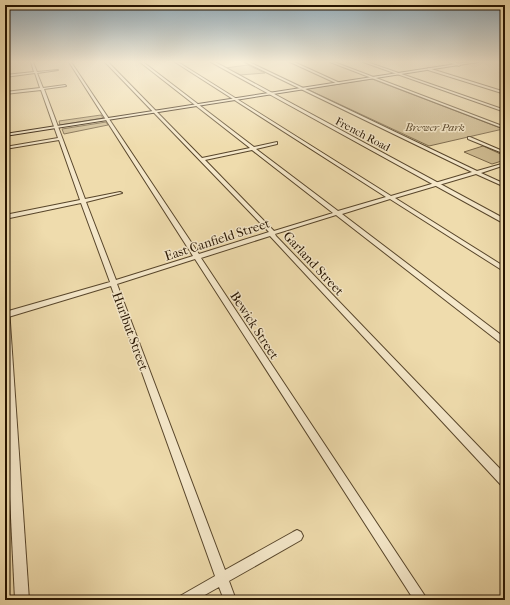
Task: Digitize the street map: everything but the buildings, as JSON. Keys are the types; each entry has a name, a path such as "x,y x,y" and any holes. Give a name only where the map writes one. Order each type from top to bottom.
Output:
{"main road":[{"path":"5,135 108,120 289,90"}],"street":[{"path":"5,93 31,90"},
{"name":"Hurlbut Street","path":"42,90 230,600"},
{"name":"Bewick Street","path":"88,90 421,600"},
{"name":"Garland Street","path":"133,90 271,231 271,234 325,292 505,481"},
{"path":"178,90 505,342"},
{"path":"220,90 505,270"},
{"name":"French Road","path":"261,90 505,222"},
{"path":"306,90 505,186"},
{"path":"405,90 505,128"},
{"path":"445,90 505,111"},
{"path":"469,138 505,153"},
{"path":"5,148 60,139"},
{"path":"201,160 276,143"},
{"name":"East Canfield Street","path":"5,315 197,258 338,213 505,164"},
{"path":"5,217 120,193"},
{"path":"5,308 22,600"},
{"path":"184,600 297,536"}],"green space":[{"name":"Brewer Park","path":"310,90 401,90 503,129 429,146"},
{"path":"101,115 103,118 60,125 59,121"},
{"path":"106,122 108,125 64,134 62,129"},
{"path":"483,146 505,156 505,160 492,164 464,152"}]}
